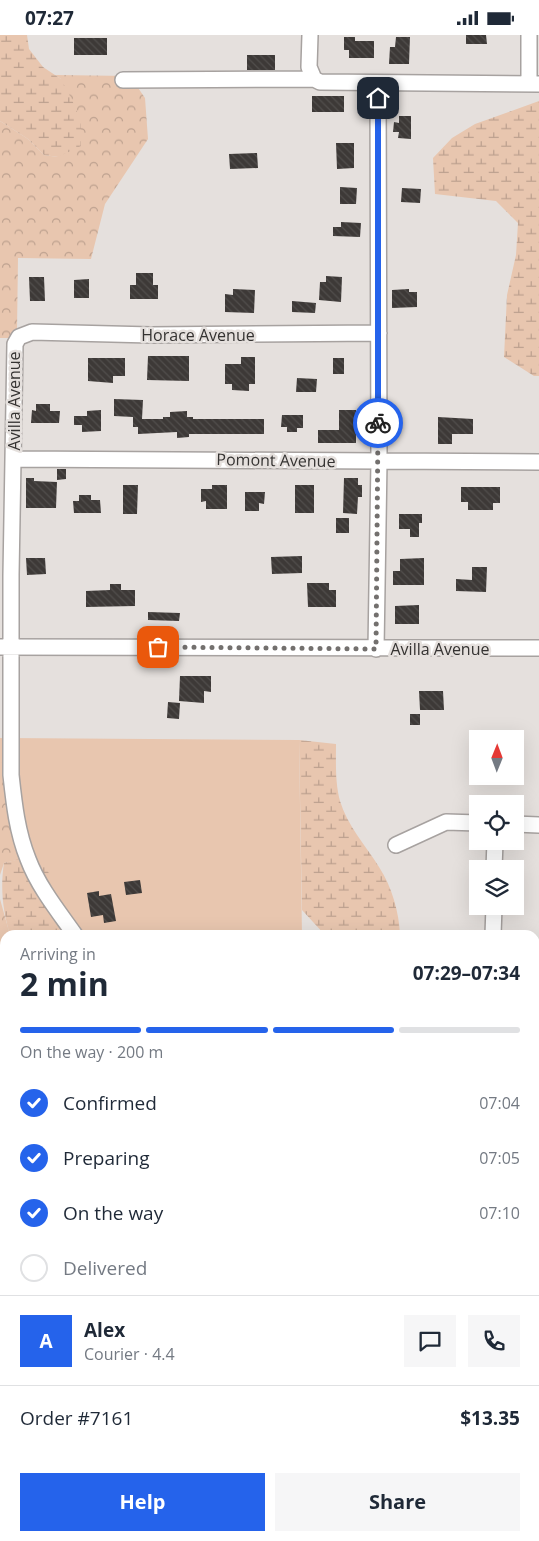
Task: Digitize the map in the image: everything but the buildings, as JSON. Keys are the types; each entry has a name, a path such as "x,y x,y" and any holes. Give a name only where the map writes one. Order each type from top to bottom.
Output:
{"street":[{"path":"310,35 309,67 314,79"},
{"path":"123,80 314,79 320,82 534,84 529,35"},
{"path":"376,649 379,461 378,83"},
{"name":"Horace Avenue","path":"19,337 32,333 151,335 379,333"},
{"name":"Avilla Avenue","path":"19,337 13,349 14,459 11,575 6,647 539,649"},
{"name":"Pomont Avenue","path":"14,459 539,462"},
{"path":"6,647 11,775 20,836 38,881 72,930"},
{"path":"396,845 446,823 469,823"},
{"path":"524,824 539,825"},
{"path":"493,930 494,915"}],"green space":[{"path":"0,35 27,35 29,49 43,67 61,79 81,121 81,146 58,157 44,155 28,139 0,121"},
{"path":"55,75 130,76 145,98 148,139 105,204 91,259 18,258 17,331 12,338 0,338 0,121 28,139 44,155 58,157 61,79"},
{"path":"539,101 539,376 534,376 504,357 507,295 516,255 518,223 496,201 435,194 433,158 452,138 475,124"},
{"path":"0,738 6,738 22,859 4,863 0,875"},
{"path":"6,738 299,740 302,930 59,930 54,912 22,859"},
{"path":"299,740 336,744 338,794 343,810 388,883 398,917 399,930 320,930 302,910"},
{"path":"36,855 49,873 54,912 59,930 9,930 3,900 4,863"},
{"path":"0,899 9,930 0,930"}],"way so far":[{"path":"158,647 376,649 378,423"}],"route":[{"path":"378,98 378,423"}]}
